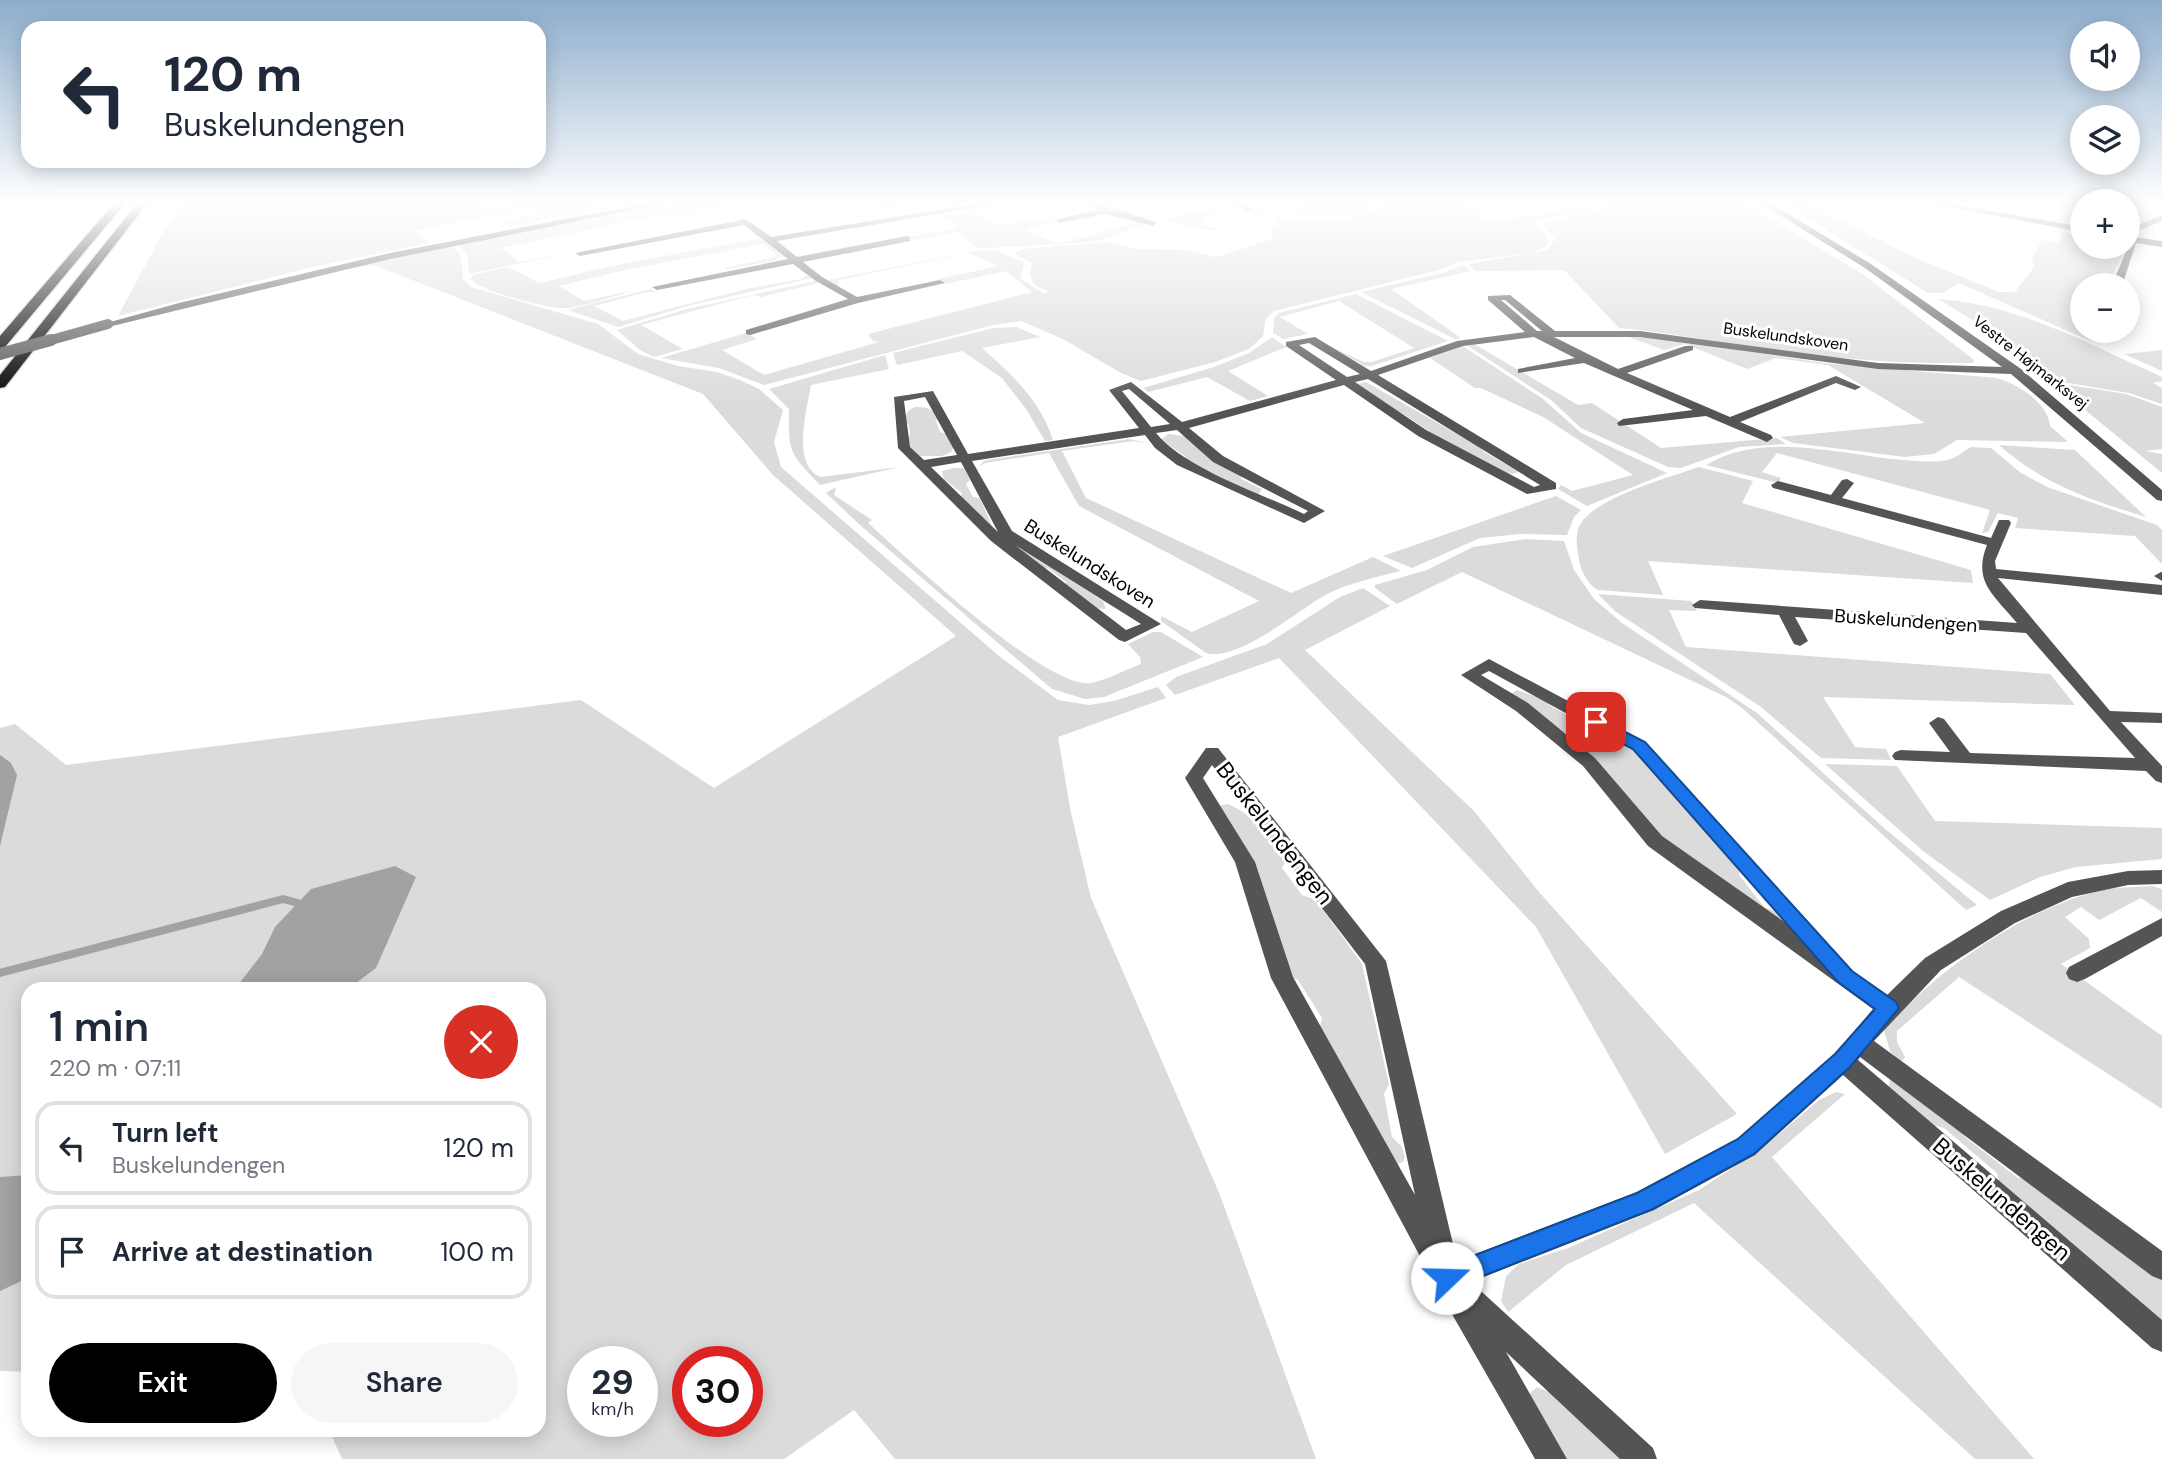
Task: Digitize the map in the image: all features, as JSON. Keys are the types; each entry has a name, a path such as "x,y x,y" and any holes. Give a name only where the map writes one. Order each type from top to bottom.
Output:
{"highway":[{"path":"0,344 64,269"},
{"path":"0,384 91,269"}],"street":[{"path":"0,354 108,324 330,269"},
{"path":"657,288 746,269"},
{"path":"807,269 856,300"},
{"name":"Vestre Højmarksvej","path":"1872,269 1905,289 2017,371 2098,437 2162,497"},
{"path":"750,332 856,300 940,283"},
{"path":"1542,333 1507,297 1492,298 1542,333 1585,359 1767,438"},
{"name":"Buskelundskoven","path":"924,464 1181,426 1346,382 1461,344 1542,333 1640,334 1852,363 2017,371"},
{"path":"1311,339 1551,486 1532,491 1422,432 1346,382 1290,344 1311,339"},
{"path":"1617,373 1689,348"},
{"path":"1522,371 1585,359"},
{"name":"Buskelundskoven","path":"1729,422 1836,379 1855,387"},
{"path":"1131,386 1217,459 1318,511 1304,519 1182,462 1159,445 1148,432 1115,390 1131,386"},
{"name":"Buskelundskoven","path":"929,393 1006,534 1153,624 1125,637 996,538 924,464 904,447 898,399 929,393"},
{"path":"1623,423 1707,412"},
{"path":"1834,500 1847,483"},
{"path":"1778,485 1995,542"},
{"path":"2004,523 1988,561 1988,572 2162,590"},
{"name":"Buskelundengen","path":"1988,572 1999,594 2156,771"},
{"name":"Buskelundengen","path":"1700,605 2029,629"},
{"path":"1784,611 1800,641"},
{"path":"1845,976 1639,746 1489,664 1469,675 1522,707 1589,762 1655,841 1888,1008"},
{"path":"2105,716 2162,718"},
{"path":"1938,723 1965,759"},
{"name":"Buskelundengen","path":"1552,1459 1447,1278 1282,978 1245,862 1194,778 1212,752 1375,961 1447,1278 1642,1459"},
{"name":"Buskelundengen","path":"1901,757 2156,771"},
{"path":"1447,1278 1645,1201 1746,1147 1851,1052 1888,1008 1933,964 2008,917 2068,890 2128,878 2162,877"},
{"path":"2077,973 2162,926"},
{"name":"Buskelundengen","path":"1851,1052 2162,1267"},
{"name":"Buskelundengen","path":"1851,1052 2162,1338"}],"shaded area":[{"path":"143,269 304,269 118,316"},
{"path":"384,269 462,269 463,279 471,287 598,324 638,354 678,366 717,372 759,389 783,410 774,442 781,467 999,656 1058,700 1089,705 1114,701 1158,687 1166,698 1058,737 1071,813 1091,898 1220,1195 1316,1459 895,1459 854,1410 784,1459 342,1459 332,1437 546,1437 546,982 21,982 21,1372 0,1371 0,728 15,724 66,765 581,700 714,788 956,636 773,475 703,394"},
{"path":"469,269 492,269 469,274"},
{"path":"513,269 539,283 599,269 629,269 559,286 584,301 636,290 593,303 560,308 516,299 487,289 471,279 472,275"},
{"path":"891,269 839,280 837,286 828,280"},
{"path":"985,269 1023,269 1020,278 1044,294 1049,292 1034,285 1031,269 1441,269 1274,311 1266,318 1263,336 1249,349 1215,362 1141,381 1121,373 1063,339 1021,321 993,325 764,385 719,368 661,358 746,333 757,339 722,350 764,375 879,342 873,341 868,334 1032,292 1006,271 946,284 938,279"},
{"path":"1453,269 1471,271 1391,289 1461,338 1455,339 1361,292"},
{"path":"1473,269 1854,269 1974,360 1973,363 1911,362 1819,356 1619,328 1564,270"},
{"path":"1890,269 1942,269 1999,292 2015,292 2032,269 2115,269 2114,273 2070,273 2070,332 1959,283 1943,293 1928,293"},
{"path":"806,275 813,278 687,306 618,327 568,310 650,289 657,292 647,292 594,306 623,321 746,289 801,279"},
{"path":"815,281 819,283 761,297 753,295 641,325 683,349 654,357 640,350 617,330 687,309"},
{"path":"1356,294 1448,341 1365,366 1329,346 1364,362 1372,362 1414,348 1339,301 1280,317 1308,334 1283,339 1273,333 1274,318 1279,313"},
{"path":"1938,299 1968,302 2025,317 2070,335 2070,343 2088,343 2162,377 2162,381 2153,383 2162,388 2162,404 2129,393 2050,380 2019,357 1997,335"},
{"path":"1017,327 1040,337 982,348 1033,400 1053,440 1045,441 1026,409 1002,378 962,351 897,365 893,353 993,328"},
{"path":"1645,336 1824,363 1997,378 2022,389 2038,402 2048,417 2050,426 2068,442 1957,440 1934,454 1905,457 1793,443 1780,437 1925,423 1828,365 1776,358 1747,369 1685,344 1664,350 1629,337"},
{"path":"1272,337 1286,347 1228,371 1268,396 1250,401 1207,377 1148,392 1143,388 1214,367 1249,353"},
{"path":"1474,344 1578,405 1592,403 1661,448 1777,438 1786,444 1739,447 1681,468 1668,467 1581,428 1551,400 1468,346"},
{"path":"1463,346 1543,399 1581,433 1667,473 1587,506 1558,489 1561,485 1572,491 1633,475 1543,417 1481,388 1475,388 1430,358"},
{"path":"2162,350 2162,371 2124,354"},
{"path":"885,355 889,369 811,385 804,422 804,449 806,461 812,471 821,477 900,467 820,485 802,466 790,444 789,409 769,389"},
{"path":"1366,382 1519,472 1502,472 1446,443 1402,413 1394,412 1358,384"},
{"path":"2051,382 2126,394 2162,407 2162,449 2145,451 2162,454 2162,473"},
{"path":"915,407 934,412 938,418 936,421 940,432 946,434 954,446 951,452 942,456 920,456 908,445 906,439 910,436 909,425 903,422 908,411"},
{"path":"1168,434 1184,436 1241,475 1241,479 1262,489 1258,495 1186,461 1185,456 1161,440"},
{"path":"1130,439 1149,444 1133,441 1062,451 1086,498 1291,593 1373,557 1401,571 1354,583 1327,594 1268,633 1235,650 1220,654 1206,653 1161,621 1161,616 1192,632 1259,601 1079,506 1049,453 985,463 979,467 984,461 994,459"},
{"path":"1999,445 2075,450 2146,517 2068,489 2032,470"},
{"path":"1778,447 1931,462 1956,457 1971,447 1991,448 2021,473 2047,487 2157,525 2162,530 2162,564 2135,536 2015,528 2018,518 1998,513 1988,532 1982,533 1990,510 1777,453 1762,472 1781,478 1778,483 1706,465 1753,449"},
{"path":"1699,467 1753,481 1742,503 1971,570 1973,583 1648,561 1663,595 1594,588 1583,572 1577,547 1579,527 1586,517 1599,507 1633,490"},
{"path":"964,468 970,480 966,484 973,497 980,498 992,526 961,497 962,493 944,479 942,471"},
{"path":"836,487 834,495 872,520 868,523 977,618 1043,666 1070,679 1091,683 1141,664 1140,657 1128,644 1153,632 1161,632 1203,657 1104,697 1085,699 1052,689 826,493"},
{"path":"1556,496 1581,510 1574,517 1567,535 1520,534 1480,538 1412,568 1383,556"},
{"path":"1526,539 1564,541 1574,570 1594,599 1622,623 1757,713 1884,828 1977,905 1966,910 1742,708 1726,697 1462,572 1397,604 1375,588 1375,585 1427,570 1473,547"},
{"path":"1023,550 1103,601 1106,609 1089,605 1079,599 1065,589 1066,582 1048,568 1040,568 1019,551"},
{"path":"1363,588 1390,606 1305,650 1474,811 1539,892 1737,1114 1665,1154 1536,927 1279,658 1175,695 1166,685 1176,677 1267,644 1340,597"},
{"path":"1598,594 1691,601 1697,611 1669,610 1686,647 2050,674 2075,705 1823,697 1855,747 1886,749 1891,760 1821,758 1761,707 1616,612"},
{"path":"1517,690 1546,700 1549,705 1579,722 1594,725 1630,746 1740,867 1739,875 1764,907 1778,912 1784,921 1781,924 1675,852 1582,750 1582,745 1511,694"},
{"path":"0,755 11,763 17,775 0,846"},
{"path":"1825,764 1897,766 1935,821 2162,828 2162,859 2076,867 2040,877 1990,900 1923,851"},
{"path":"1228,804 1254,820 1274,842 1287,858 1282,868 1302,895 1316,900 1362,964 1389,1084 1384,1094 1392,1137 1402,1147 1405,1157 1403,1162 1390,1166 1319,1031 1322,1018 1298,980 1287,975 1219,806"},
{"path":"395,866 416,877 376,968 357,982 240,982 262,954 275,927 311,889"},
{"path":"2152,886 2162,889 2162,912 2141,898 2099,920 2081,907 2065,917 2089,939 2090,948 2061,964 2162,1036 2162,1109 1959,977 1897,1031 1897,1042 1905,1057 1900,1063 1890,1051 1884,1030 1931,984 1989,941 2020,922 2084,895 2115,888"},
{"path":"1890,1079 1957,1122 1965,1137 2018,1178 2035,1180 2162,1275 2162,1328 2000,1187 1997,1173 1944,1128 1925,1123 1895,1097 1889,1086"},
{"path":"1836,1092 1845,1094 1772,1157 2034,1459 1975,1459 1694,1203 1566,1265 1508,1312 1501,1301 1506,1276 1519,1264 1568,1248 1699,1190 1761,1149 1819,1100"},
{"path":"21,1176 21,1281 0,1291 0,1177"},
{"path":"1537,1387 1558,1396 1624,1459 1558,1459 1528,1395"}],"waterway":[{"path":"0,973 283,899 298,903"}],"route":[{"path":"1447,1278 1645,1201 1746,1147 1843,1060 1888,1008 1845,976 1639,746 1596,722"}]}
